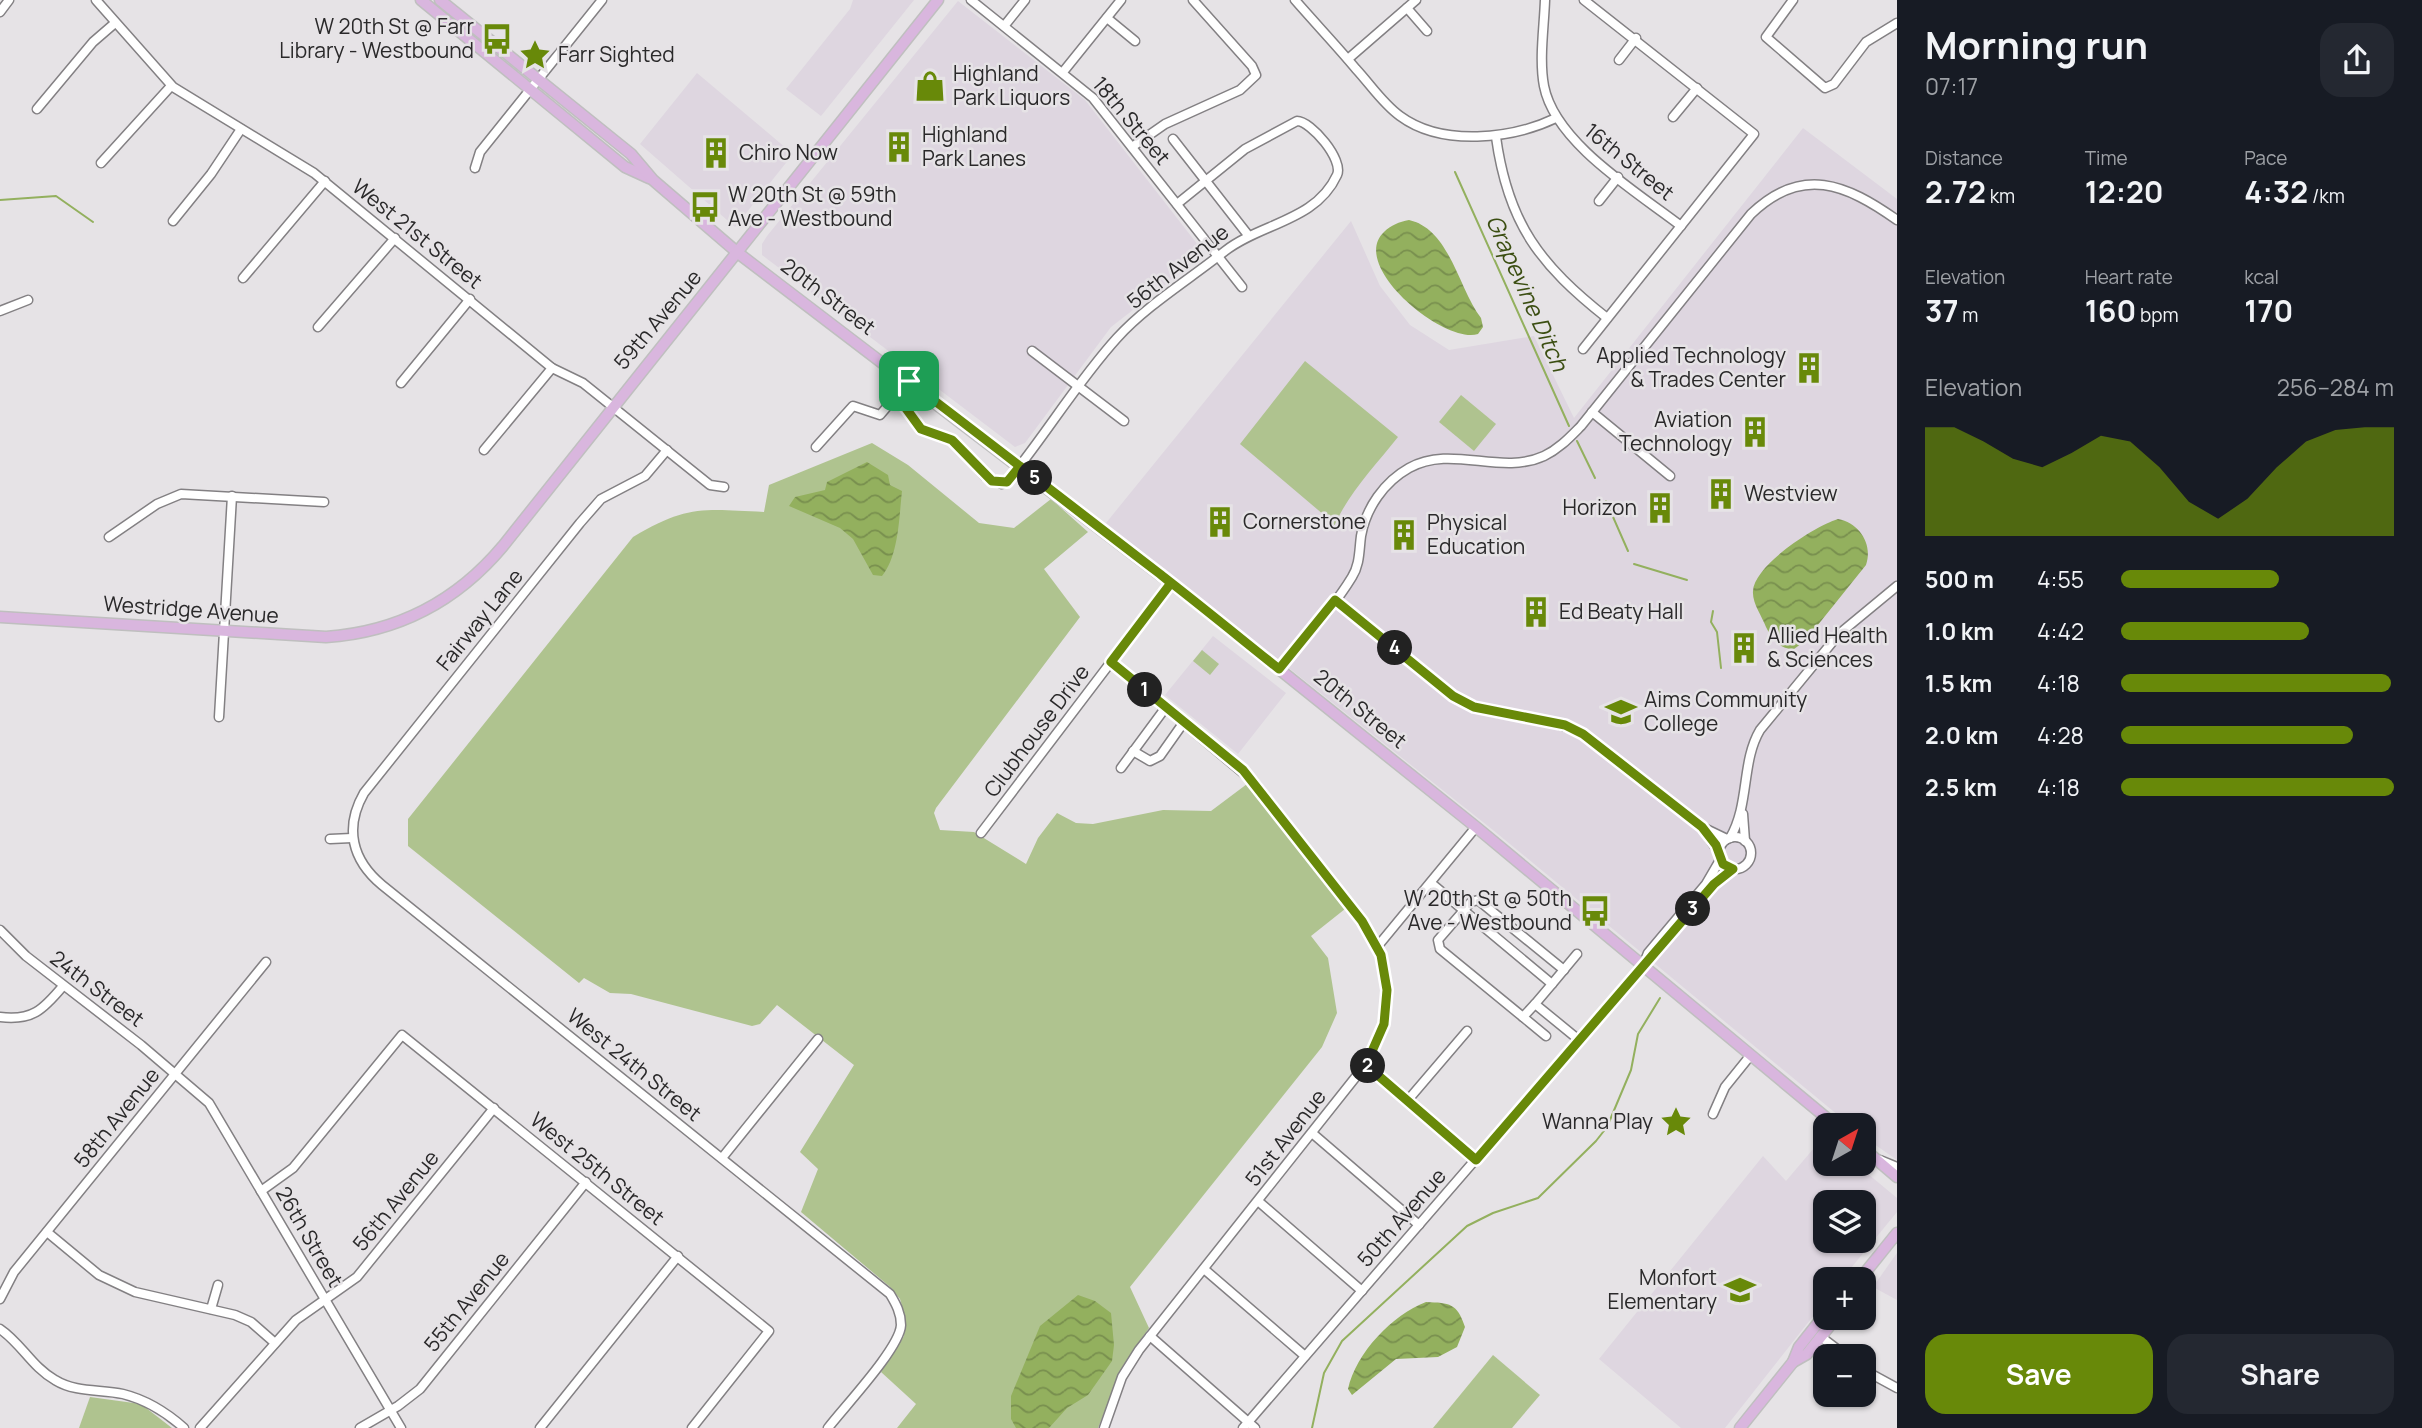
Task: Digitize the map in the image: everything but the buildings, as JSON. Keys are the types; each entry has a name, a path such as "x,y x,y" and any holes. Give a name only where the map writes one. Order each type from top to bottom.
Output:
{"main road":[{"name":"20th Street","path":"421,0 625,167 653,180"},
{"name":"20th Street","path":"440,0 631,154 653,180 738,253 1171,583 1476,827 1820,1113"},
{"name":"59th Avenue","path":"379,628 438,604 483,569 938,0"},
{"name":"Westridge Avenue","path":"0,617 326,637 379,628"},
{"path":"1876,1160 1897,1177"},
{"path":"1870,1267 1897,1233"},
{"path":"1794,1362 1798,1348 1813,1329"},
{"path":"1740,1428 1794,1362 1807,1354 1827,1330"}],"street":[{"path":"0,12 9,0"},
{"name":"West 21st Street","path":"96,0 171,86 325,181 552,368 583,383 710,485 724,487"},
{"path":"475,168 481,152 602,0"},
{"name":"18th Street","path":"971,0 1093,98 1242,287"},
{"path":"1005,25 1025,0"},
{"path":"1063,72 1122,0"},
{"path":"1132,147 1165,124 1244,88 1256,75 1255,70 1194,0"},
{"path":"1295,0 1388,106 1412,124 1460,135 1496,136 1516,134 1556,118"},
{"path":"1348,59 1416,0"},
{"name":"16th Street","path":"1545,0 1543,76 1548,102 1556,118 1573,140 1681,226"},
{"path":"1583,349 1754,134 1636,38 1584,0"},
{"path":"1793,0 1766,37 1819,85 1829,88 1866,42 1897,23"},
{"path":"1407,8 1427,31"},
{"path":"1107,18 1135,41"},
{"path":"37,109 93,42 115,23"},
{"path":"1619,60 1636,38"},
{"path":"102,163 171,86"},
{"path":"1673,117 1697,88"},
{"name":"56th Avenue","path":"1020,466 1125,330 1248,235 1307,211 1338,174 1335,155 1304,122 1289,124 1245,149 1206,180"},
{"path":"173,221 211,174 241,129"},
{"path":"1496,136 1506,185 1532,244 1556,276 1607,318"},
{"path":"1173,139 1248,235"},
{"path":"1599,201 1618,177"},
{"path":"1177,204 1206,180"},
{"path":"243,278 325,181"},
{"path":"1279,669 1354,573 1369,510 1398,475 1418,464 1435,459 1459,457 1504,463 1530,460 1562,444 1592,412 1741,226 1769,198 1789,188 1811,184 1843,188 1897,220"},
{"path":"318,327 395,238"},
{"path":"401,383 470,299"},
{"path":"0,311 28,300"},
{"path":"1032,351 1124,421"},
{"path":"484,450 552,368"},
{"path":"816,447 853,406 880,415 909,381"},
{"path":"897,396 921,429 952,440 992,481 1007,482 1020,466"},
{"path":"1592,412 1670,475"},
{"name":"Fairway Lane","path":"352,838 358,804 364,793 580,523 601,499 645,476 667,450"},
{"path":"109,537 170,497 189,494 324,502"},
{"path":"219,717 232,496"},
{"name":"Clubhouse Drive","path":"981,833 1171,583"},
{"path":"1720,857 1742,811 1754,743 1760,730 1839,634 1897,586"},
{"path":"1335,600 1453,696 1474,707 1565,725 1590,739 1702,827 1729,839 1745,841"},
{"name":"51st Avenue","path":"1104,1428 1122,1377 1150,1336 1366,1065 1379,1040 1387,1006 1385,970 1377,947 1362,921 1254,782 1111,662"},
{"path":"1121,768 1166,707"},
{"path":"1133,751 1150,761 1160,756 1184,722"},
{"path":"1702,827 1720,857 1733,869 1744,867 1750,859 1750,848 1745,841 1742,811"},
{"path":"1377,947 1476,827"},
{"path":"330,839 352,838"},
{"name":"West 24th Street","path":"352,838 361,864 382,885 890,1294 900,1314 901,1326 896,1343 828,1428"},
{"name":"50th Avenue","path":"1642,965 1648,953 1706,884 1720,857"},
{"name":"50th Avenue","path":"1249,1426 1305,1356 1642,965 1714,884 1733,869"},
{"path":"1431,883 1552,984"},
{"path":"1546,1037 1440,949 1438,940 1471,902 1478,900 1564,970"},
{"name":"24th Street","path":"0,930 9,942 63,986 176,1073"},
{"path":"1524,1017 1577,954"},
{"name":"58th Avenue","path":"0,1299 14,1272 266,962"},
{"path":"0,1017 26,1018 36,1015 63,986"},
{"path":"1535,1004 1579,1041"},
{"path":"1408,1100 1467,1031"},
{"name":"West 25th Street","path":"261,1191 293,1168 402,1035 769,1331 692,1428"},
{"path":"722,1158 818,1039"},
{"path":"1713,1114 1725,1087 1750,1056"},
{"path":"1366,1065 1476,1160"},
{"name":"26th Street","path":"176,1073 209,1103 401,1428"},
{"name":"56th Avenue","path":"200,1428 296,1320 357,1277 494,1108"},
{"path":"1312,1133 1419,1225"},
{"path":"1876,1159 1897,1167"},
{"name":"55th Avenue","path":"360,1428 391,1410 420,1388 586,1182"},
{"path":"1258,1201 1362,1291"},
{"path":"47,1232 99,1275 135,1292 211,1309 251,1322 275,1343"},
{"path":"540,1428 678,1256"},
{"path":"1204,1269 1305,1356"},
{"path":"211,1309 218,1285"},
{"path":"0,1329 32,1364 56,1381 80,1390 122,1394 144,1401 167,1413 184,1428"},
{"path":"1150,1336 1249,1426"},
{"path":"1821,1337 1830,1344"},
{"path":"1876,1377 1897,1388"}],"shaded area":[{"path":"853,0 914,0 821,116 786,89 850,9"},
{"path":"958,1 1085,100 1205,254 1111,327 1025,443 1015,447 762,255 762,244 767,236"},
{"path":"697,73 793,154 735,227 640,144"},
{"name":"Aims Community College","path":"1803,128 1897,199 1897,1160 1876,1145 1876,1113 1835,1113 1493,830 1106,523 1351,221 1380,286 1410,325 1449,350 1534,336 1574,418"},
{"path":"1305,361 1398,437 1353,493 1333,529 1328,527 1324,515 1240,444"},
{"path":"1461,395 1496,424 1474,451 1439,422"},
{"path":"872,443 908,465 979,523 1014,528 1051,499 1088,532 1044,569 1080,617 936,808 934,813 940,830 974,832 1026,864 1038,838 1057,813 1076,823 1093,824 1163,810 1211,811 1247,784 1345,909 1311,936 1328,958 1337,1013 1322,1047 1130,1287 1149,1328 1124,1364 1098,1428 897,1428 916,1404 881,1372 904,1336 905,1316 900,1299 889,1286 801,1212 818,1169 800,1152 854,1065 777,1005 760,1024 752,1026 631,994 610,993 584,978 579,983 408,846 408,819 633,537 668,519 696,511 764,512 769,485"},
{"path":"1213,636 1286,693 1238,754 1165,695"},
{"path":"1202,650 1219,664 1210,675 1193,661"},
{"name":"Monfort Elementary","path":"1813,1149 1813,1176 1870,1176 1897,1198 1897,1212 1876,1238 1876,1190 1813,1190 1813,1253 1863,1253 1852,1267 1813,1267 1813,1316 1725,1428 1681,1428 1599,1359 1763,1156 1786,1181"},
{"path":"1897,1253 1897,1300 1876,1289 1876,1283"},
{"path":"1493,1355 1540,1395 1512,1428 1433,1428"},
{"path":"90,1397 141,1404 172,1428 79,1428"}],"water":[{"path":"1409,220 1423,226 1444,248 1481,318 1483,327 1478,334 1463,334 1424,316 1389,282 1379,264 1376,247 1384,232 1395,224"},
{"path":"867,462 888,475 890,485 902,491 895,547 882,576 873,575 853,539 840,528 789,506 795,497 825,490 827,482"},
{"path":"1838,519 1853,525 1863,536 1868,550 1866,565 1805,641 1794,649 1784,647 1771,636 1756,605 1753,591 1756,581 1763,570 1787,548"},
{"path":"1078,1295 1095,1301 1111,1313 1114,1345 1112,1361 1088,1395 1067,1408 1049,1428 1016,1428 1011,1419 1011,1396 1040,1326"},
{"path":"1426,1302 1447,1304 1459,1313 1465,1327 1457,1347 1438,1357 1396,1359 1352,1395 1348,1389 1352,1375 1367,1349 1388,1326"}],"waterway":[{"name":"Grapevine Ditch","path":"1455,172 1569,426"},
{"path":"0,200 56,196 93,222"},
{"name":"Grapevine Ditch","path":"1577,441 1595,478"},
{"name":"Grapevine Ditch","path":"1606,501 1628,551"},
{"name":"Grapevine Ditch","path":"1634,564 1687,580"},
{"name":"Grapevine Ditch","path":"1713,611 1711,622 1717,632 1721,668"},
{"name":"Grapevine Ditch","path":"1312,1428 1324,1373 1342,1341 1467,1226 1493,1213 1538,1198 1596,1141 1607,1127 1631,1070 1638,1034 1660,998"}],"place":[{"name":"W 20th St @ Farr Library - Westbound","path":"497,39"},
{"name":"Farr Sighted","path":"535,55"},
{"name":"Highland Park Liquors","path":"930,86"},
{"name":"Highland Park Lanes","path":"899,147"},
{"name":"Chiro Now","path":"716,153"},
{"name":"W 20th St @ 59th Ave - Westbound","path":"705,207"},
{"name":"Applied Technology & Trades Center","path":"1809,368"},
{"name":"Aviation Technology","path":"1755,432"},
{"name":"Westview","path":"1721,494"},
{"name":"Horizon","path":"1660,508"},
{"name":"Cornerstone","path":"1220,522"},
{"name":"Physical Education","path":"1404,535"},
{"name":"Ed Beaty Hall","path":"1536,612"},
{"name":"Allied Health & Sciences","path":"1744,648"},
{"name":"Aims Community College","path":"1621,712"},
{"name":"W 20th St @ 50th Ave - Westbound","path":"1595,911"},
{"name":"Wanna Play","path":"1676,1122"},
{"name":"Monfort Elementary","path":"1740,1290"}],"route":[{"path":"909,381 897,396 921,429 952,440 992,481 1002,484 1007,482 1020,466 1160,574 1279,669 1335,600 1466,704 1557,722 1583,734 1702,827 1715,844 1720,860 1726,867 1733,869 1714,884 1653,957 1642,965 1476,1160 1366,1065 1384,1024 1387,990 1381,955 1362,921 1243,770 1111,662 1171,583 1160,574 932,398 909,381"}]}
